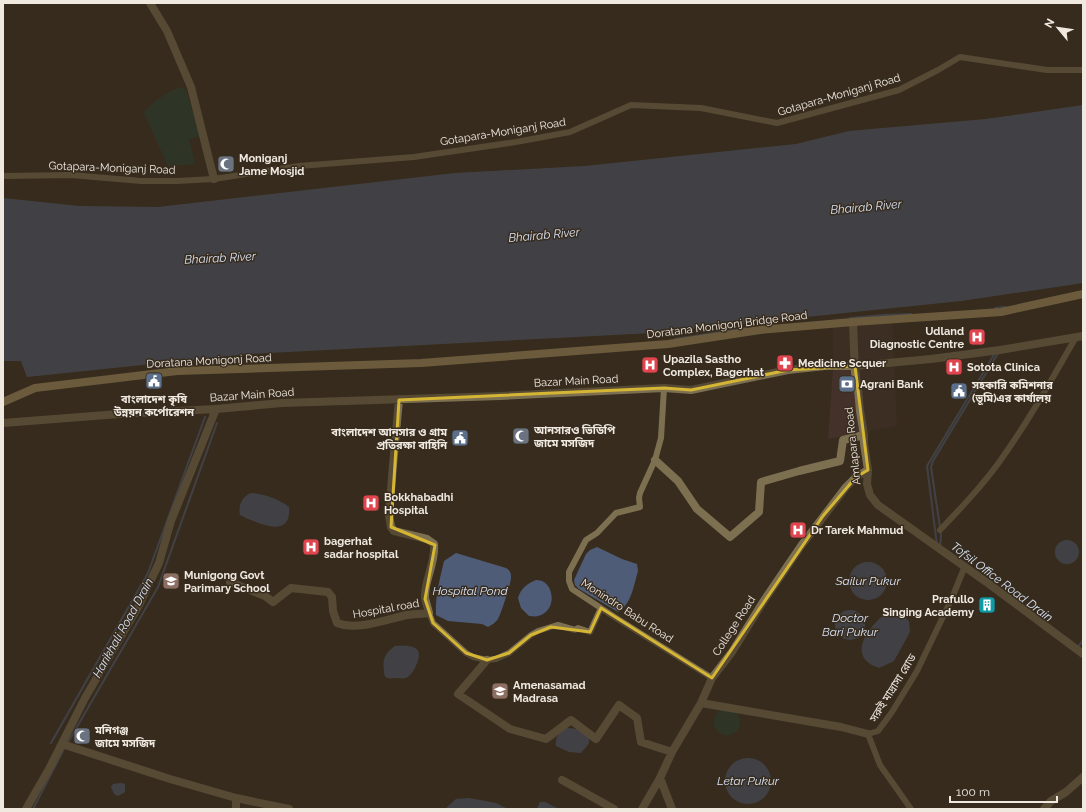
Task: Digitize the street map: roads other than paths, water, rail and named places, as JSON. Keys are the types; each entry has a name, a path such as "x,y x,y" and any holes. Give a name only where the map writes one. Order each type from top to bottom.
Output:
{"main road":[{"name":"Doratana Monigonj Bridge Road","path":"420,363 668,344 760,330 1001,312 1083,294"},
{"name":"Doratana Monigonj Road","path":"3,402 34,388 177,371 420,363"}],"street":[{"path":"150,3 167,31 191,88 214,179"},
{"name":"Gotapara-Moniganj Road","path":"3,176 71,175 141,181 177,181 214,179 299,166 414,157 516,142 570,132 630,105 701,108 777,123 899,90 938,70 960,56 1047,70 1083,70"},
{"name":"Amlapara Road","path":"853,322 855,366 868,470 867,484 870,494 878,505 964,566 1083,654"},
{"path":"940,530 970,499 999,462 1032,413 1079,336"},
{"name":"Bazar Main Road","path":"3,423 216,409 282,403 399,400 664,388 691,390 788,370 932,359 1000,350 1079,336"},
{"name":"Monindro Babu Road","path":"664,388 661,438 655,460 640,493 640,507 616,513 597,533 586,540 569,572 569,581 572,589 712,678"},
{"name":"Hospital road","path":"230,582 265,596 272,602 291,588 328,592 332,597 333,611 337,623 345,626 368,624 408,615 429,613 425,599 433,560 434,544 427,539 394,531 391,527 389,515 399,400"},
{"path":"26,809 88,693 139,605 159,563 172,521 216,409"},
{"path":"655,460 678,481 697,509 730,538 759,512 761,482 840,461 843,440 864,435"},
{"name":"College Road","path":"642,809 660,778 672,752 701,703 712,678 732,652 763,602 824,516 856,477 868,470"},
{"name":"সরুই মাদ্রাসা রোড","path":"910,809 880,765 868,734 878,731 892,712 917,671 952,598 964,566"},
{"path":"429,613 433,623 466,653 473,657 487,660 496,659 509,653 538,631 558,625 574,630 578,628 590,632 602,608"},
{"path":"487,660 458,694 510,729 546,739 571,720 596,739 619,705 637,718 641,742 672,752"},
{"path":"701,703 841,727 868,734"},
{"path":"62,744 170,779 236,798 289,809"},
{"path":"1044,809 1051,801 1066,792 1083,777"},
{"path":"660,778 672,809"},
{"path":"562,780 614,809"},
{"path":"236,798 236,809"}],"water":[{"name":"Bhairab River","path":"1083,105 1083,283 961,301 652,333 248,354 27,377 21,361 3,361 3,198 79,206 158,207 455,173 585,166 796,144 849,131 986,119"},
{"path":"251,493 271,497 289,507 288,517 285,524 279,526 263,525 240,515 241,502"},
{"path":"1067,540 1076,543 1079,552 1076,561 1067,564 1058,561 1055,552 1058,543"},
{"path":"597,547 622,559 637,564 638,571 629,600 618,612 579,589 575,585 574,580 586,554 590,550"},
{"name":"Hospital Pond","path":"456,553 506,568 510,572 510,584 498,619 488,627 482,624 448,621 436,615 437,594 444,561"},
{"name":"Sailur Pukur","path":"864,562 872,562 882,567 886,574 886,588 882,595 872,600 864,600 854,595 852,592 849,585 849,577 854,567 857,565"},
{"path":"536,580 547,584 552,596 551,602 545,613 537,616 529,616 521,608 518,598 525,587"},
{"name":"Doctor Bari Pukur","path":"850,610 861,614 865,625 861,636 850,640 839,636 835,625 839,614"},
{"path":"889,611 903,615 909,621 910,632 894,661 879,668 869,663 863,656 862,649 868,632 874,624"},
{"path":"395,646 409,646 418,651 419,657 417,664 411,674 406,678 388,678 384,674 384,659 387,653"},
{"path":"566,728 581,731 589,738 587,746 581,753 569,752 556,746 558,736 561,731"},
{"name":"Letar Pukur","path":"743,758 753,758 765,764 770,772 770,790 765,798 757,803 743,804 735,801 728,794 725,786 725,776 728,768 735,761"},
{"path":"113,784 125,784 125,792 118,796 114,794 111,787"},
{"path":"469,798 496,803 508,809 445,809 456,799"},
{"path":"540,802 545,802 559,809 537,809"}],"waterway":[{"path":"995,308 1005,307"},
{"path":"850,318 911,314"},
{"path":"675,339 746,328"},
{"path":"1000,350 933,461 931,467 941,534 940,549 879,504 871,494 868,484 868,471 864,444 865,435 860,410 859,372 853,366 928,360 1000,350"},
{"name":"Tofsil Office Road Drain","path":"937,545 927,466 995,353"},
{"name":"Harikhali Road Drain","path":"51,743 148,573 205,417"},
{"name":"Harikhali Road Drain","path":"67,744 158,587 217,423"},
{"name":"Tofsil Office Road Drain","path":"1078,647 1083,640"},
{"name":"Harikhali Road Drain","path":"33,809 65,747"}],"place":[{"name":"Moniganj Jame Mosjid","path":"226,164"},
{"name":"Udland Diagnostic Centre","path":"977,337"},
{"name":"Medicine Scquer","path":"785,363"},
{"name":"Upazila Sastho Complex, Bagerhat","path":"650,365"},
{"name":"Sotota Clinica","path":"954,367"},
{"name":"বাংলাদেশ কৃষি উন্নয়ন কর্পোরেশন","path":"154,381"},
{"name":"Agrani Bank","path":"847,384"},
{"name":"সহকারি কমিশনার (ভূমি)এর কার্যালয়","path":"959,391"},
{"name":"আনসারও ভিডিপি জামে মসজিদ","path":"521,436"},
{"name":"বাংলাদেশ আনসার ও গ্রাম প্রতিরক্ষা বাহিনি","path":"460,438"},
{"name":"Bokkhabadhi Hospital","path":"371,503"},
{"name":"Dr Tarek Mahmud","path":"798,530"},
{"name":"bagerhat sadar hospital","path":"311,547"},
{"name":"Munigong Govt Parimary School","path":"171,581"},
{"name":"Prafullo Singing Academy","path":"987,605"},
{"name":"Amenasamad Madrasa","path":"500,691"},
{"name":"মনিগঞ্জ জামে মসজিদ","path":"82,736"}]}
